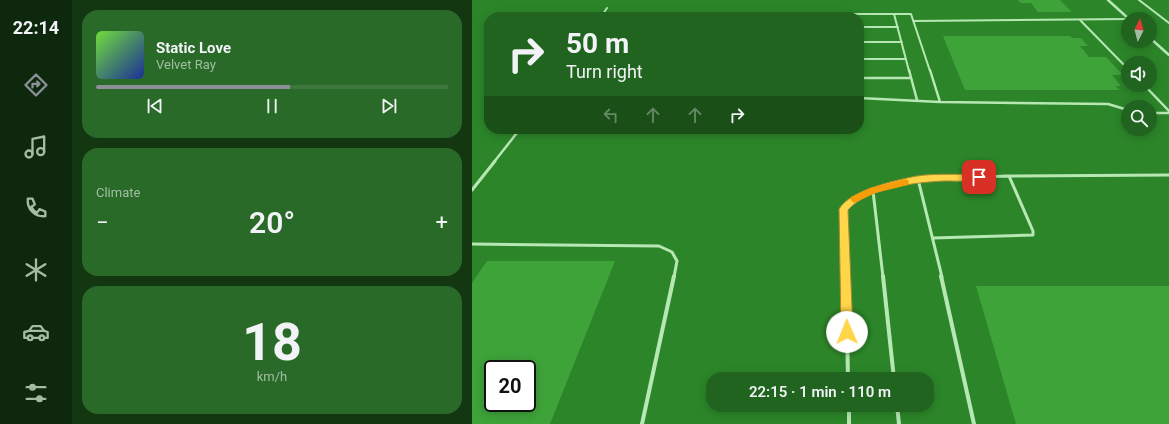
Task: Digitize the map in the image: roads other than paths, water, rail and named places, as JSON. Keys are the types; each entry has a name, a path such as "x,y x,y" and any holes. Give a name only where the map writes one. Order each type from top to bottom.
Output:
{"street":[{"path":"1108,0 1121,12"},
{"path":"1157,44 1169,55"}],"lane":[{"path":"1139,0 1169,22"},
{"path":"605,12 608,8"},
{"path":"864,14 911,14 940,102"},
{"path":"894,14 917,100"},
{"path":"913,21 1121,19"},
{"path":"1080,20 1121,62"},
{"path":"864,27 898,27"},
{"path":"864,42 902,42"},
{"path":"864,59 906,59"},
{"path":"864,78 911,78"},
{"path":"1150,92 1169,112"},
{"path":"864,98 940,102 1108,104 1121,108"},
{"path":"1157,113 1169,112"},
{"path":"472,190 516,134"},
{"path":"848,372 844,209 850,202 873,191 918,179 1009,176 1169,175"},
{"path":"933,238 1033,235 1033,231 1009,176"},
{"path":"918,179 933,238 974,424"},
{"path":"873,191 893,372"},
{"path":"472,244 659,246 672,252 677,261 642,424"},
{"path":"849,412 849,424"},
{"path":"898,412 899,424"}]}
